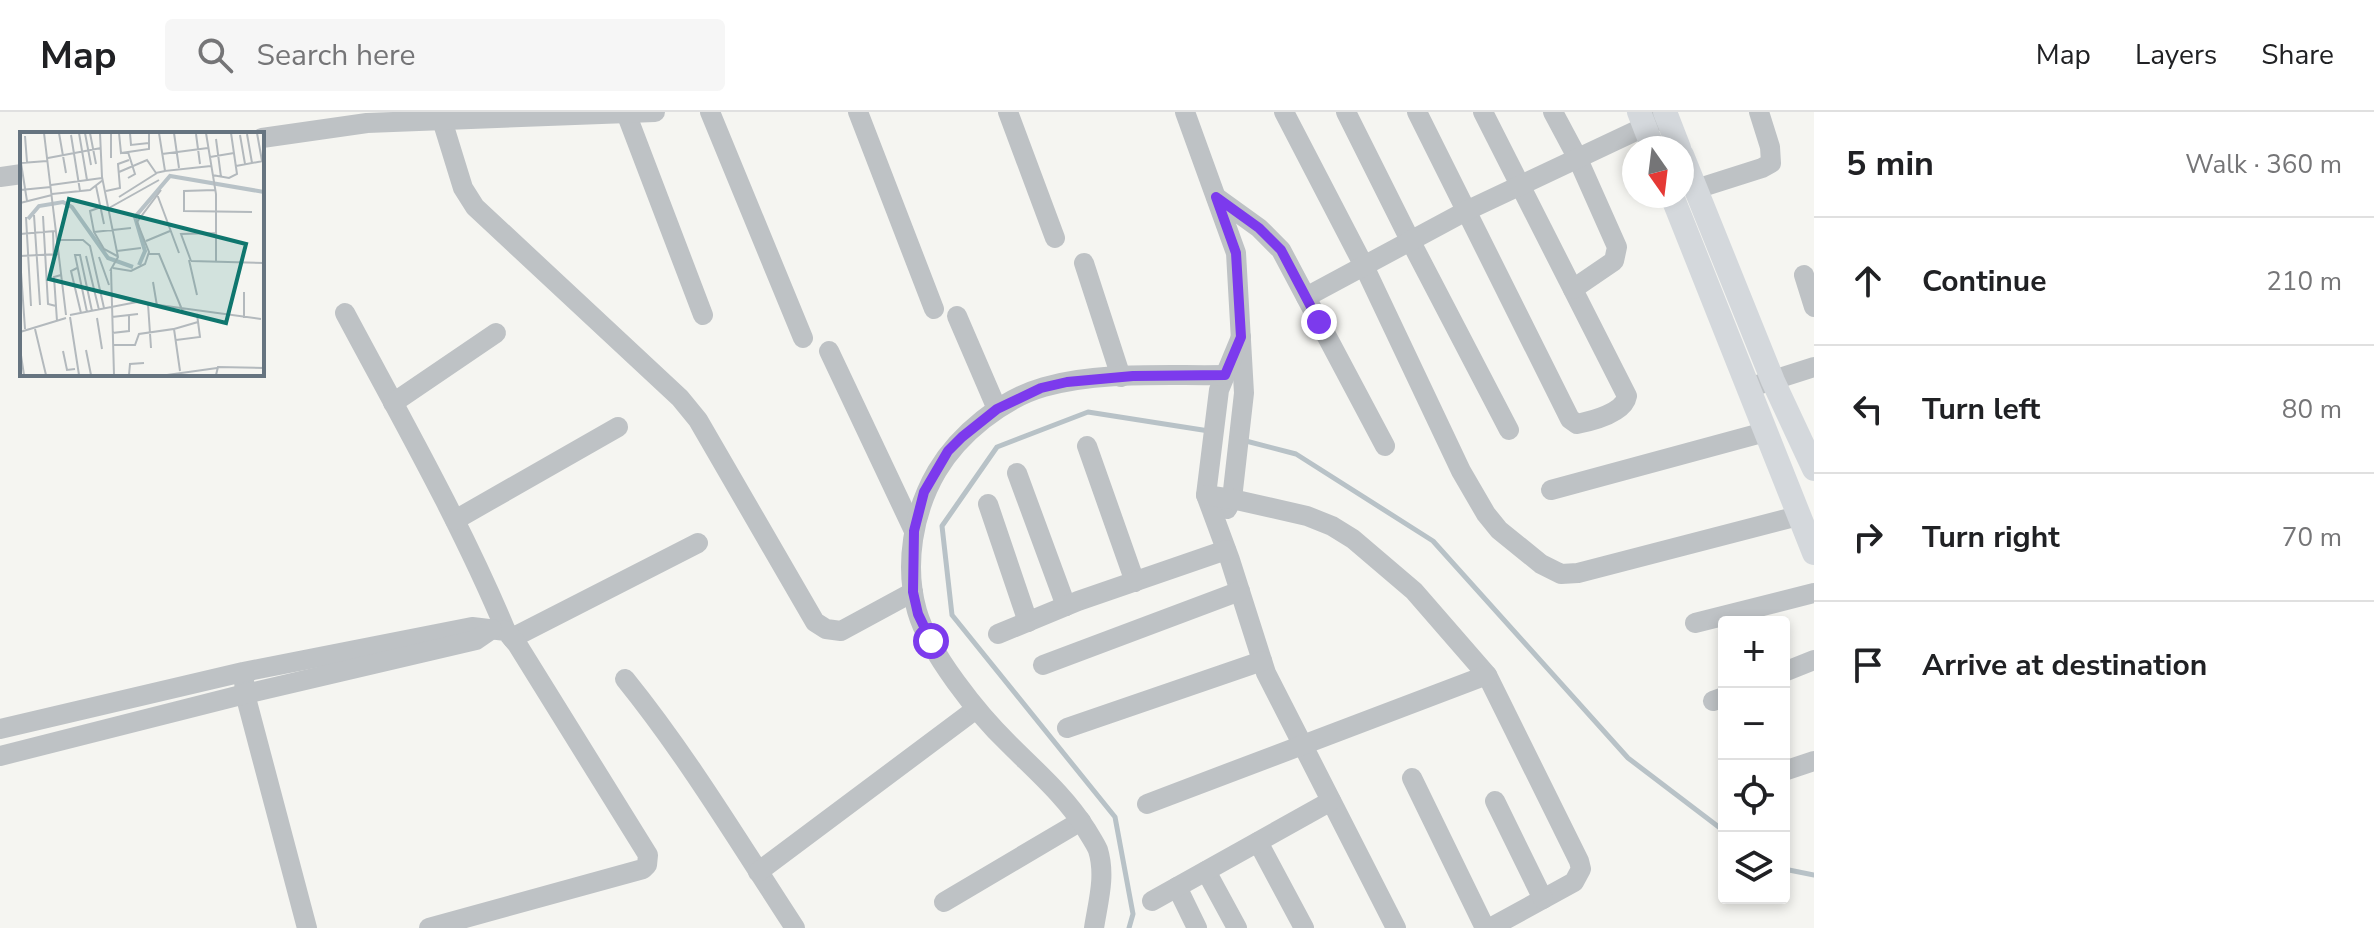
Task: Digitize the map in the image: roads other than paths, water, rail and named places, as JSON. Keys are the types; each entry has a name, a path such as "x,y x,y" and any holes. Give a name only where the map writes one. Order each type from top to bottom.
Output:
{"main road":[{"path":"1694,184 1773,381 1814,469"},
{"path":"1677,208 1814,553"}],"street":[{"path":"296,112 306,132"},
{"path":"264,138 367,123 655,112"},
{"path":"710,112 803,338"},
{"path":"858,112 934,309"},
{"path":"1008,112 1055,238"},
{"path":"1185,112 1236,253 1244,393 1233,489 1218,527"},
{"path":"1284,112 1364,266 1473,492 1499,530 1541,564 1561,574 1578,573 1798,516"},
{"path":"1346,112 1509,430"},
{"path":"1417,112 1570,419 1577,424 1587,422 1621,407 1627,396 1483,112"},
{"path":"1553,112 1577,157 1617,247 1614,261 1573,289"},
{"path":"1696,189 1771,163 1770,147 1759,112"},
{"path":"626,113 703,315"},
{"path":"442,120 463,188 475,207 680,398 698,420 815,622 826,629 841,631 913,592"},
{"path":"1306,297 1466,211 1653,123"},
{"path":"0,177 20,174"},
{"path":"1216,197 1273,240 1281,250 1385,446"},
{"path":"1084,263 1121,377"},
{"path":"1804,275 1814,307"},
{"path":"345,313 455,520 503,632 648,855 647,865 643,869 429,928"},
{"path":"957,316 997,409"},
{"path":"393,403 496,333"},
{"path":"1241,337 1222,383 1206,495 1266,673 1396,928"},
{"path":"829,351 914,531"},
{"path":"1748,388 1814,367"},
{"path":"1094,928 1102,876 1097,848 1054,786 976,709 931,641 918,614 913,592 914,531 924,492 948,451 997,409 1041,388 1067,382 1121,377 1222,383"},
{"path":"455,520 618,427"},
{"path":"1551,490 1765,432"},
{"path":"1087,446 1135,582"},
{"path":"1017,473 1066,606"},
{"path":"1206,495 1233,489 1332,526 1353,539 1414,591 1487,675 1579,861 1581,869 1574,882 1483,927 1412,778"},
{"path":"988,504 1028,622"},
{"path":"0,756 503,632 698,543"},
{"path":"998,634 1066,606 1226,550"},
{"path":"1043,665 1240,591"},
{"path":"1695,623 1814,593"},
{"path":"0,729 243,672 472,627 503,632"},
{"path":"1790,670 1814,660"},
{"path":"1067,728 1262,661"},
{"path":"243,672 245,694 307,928"},
{"path":"1147,804 1487,675"},
{"path":"625,679 645,704 795,928"},
{"path":"758,872 976,709"},
{"path":"36,720 42,745"},
{"path":"1790,769 1814,761"},
{"path":"1152,901 1331,801"},
{"path":"1495,801 1543,899"},
{"path":"944,902 1081,821"},
{"path":"1258,842 1304,928"},
{"path":"1206,871 1237,928"},
{"path":"1177,887 1197,928"}],"waterway":[{"path":"1129,928 1133,914 1115,817 952,615 942,526 997,447 1088,412 1209,431"},
{"path":"1242,440 1296,454 1433,541 1628,758 1718,826"},
{"path":"1790,870 1814,875"}]}
